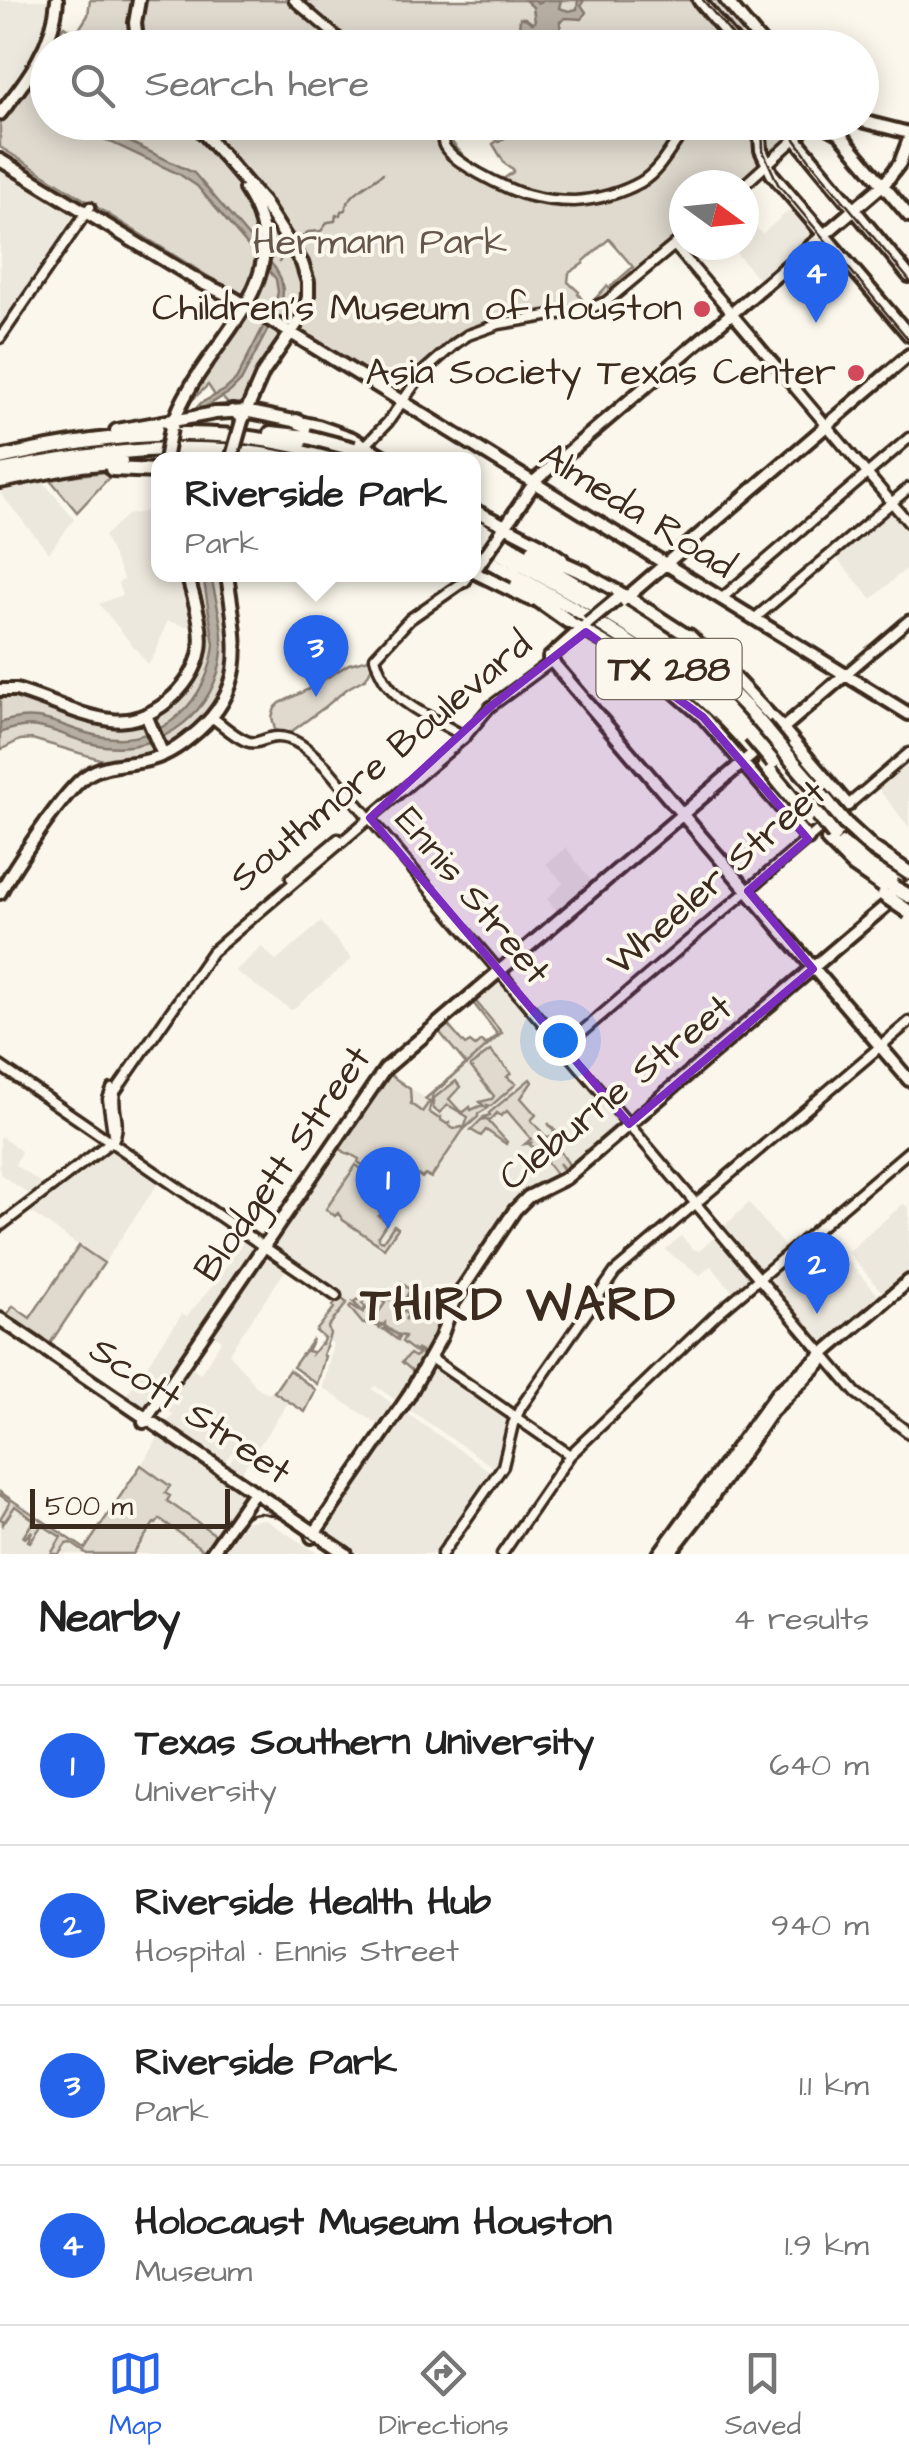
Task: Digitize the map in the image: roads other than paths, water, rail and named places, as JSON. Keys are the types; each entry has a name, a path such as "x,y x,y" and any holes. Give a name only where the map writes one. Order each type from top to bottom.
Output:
{"highway":[{"path":"296,421 355,450"},
{"path":"201,445 220,433 271,433 308,437 355,450"},
{"path":"220,433 355,450"},
{"path":"1,471 119,468 166,442"},
{"path":"1,471 53,447 166,442 246,452"},
{"path":"1,471 118,444 166,442 296,452"},
{"path":"201,445 214,452"},
{"path":"481,532 496,534 585,574"},
{"path":"481,533 660,649 705,687 746,741"},
{"name":"TX 288","path":"481,533 622,598 746,705 846,824 907,872"},
{"path":"481,534 548,588 581,626"},
{"path":"481,575 581,626"},
{"name":"TX 288","path":"481,575 674,672 746,741"},
{"path":"688,636 728,678 746,705"},
{"path":"626,654 655,669 746,741 854,869 901,894"},
{"path":"832,840 874,880 901,894"}],"main road":[{"path":"49,30 55,0"},
{"path":"135,30 136,0"},
{"path":"700,0 727,30"},
{"path":"709,0 730,30"},
{"path":"729,0 754,30"},
{"path":"0,106 30,63"},
{"path":"0,114 30,73"},
{"path":"481,558 534,484 884,184 900,163 909,136 879,126"},
{"path":"206,140 274,217 302,263 308,290 301,319 237,414 229,452"},
{"path":"760,140 767,165 909,335"},
{"path":"845,140 909,213"},
{"path":"794,141 909,276"},
{"path":"884,184 899,172 909,154"},
{"name":"Almeda Road","path":"0,156 909,714"},
{"path":"166,442 187,393 246,305 260,276 264,238 250,190"},
{"name":"Southmore Boulevard","path":"551,660 581,626 622,598 909,355"},
{"path":"251,398 263,415"},
{"path":"166,442 237,414 263,415 296,421 355,450"},
{"path":"481,531 519,506"},
{"path":"519,506 517,525 529,538"},
{"path":"481,532 504,528 529,538 622,598 634,596 639,604 688,636 783,728 848,805"},
{"path":"481,574 626,654 704,717 808,839"},
{"path":"0,690 23,692 107,720 148,719 185,683 200,652 200,632 189,582"},
{"path":"0,893 80,780 105,767 149,760 182,744 212,717 228,692 236,658 228,582"},
{"path":"551,660 909,1080"},
{"name":"Blodgett Street","path":"144,1419 379,1076 531,940 845,675"},
{"path":"148,719 161,751"},
{"name":"Cleburne Street","path":"314,1535 408,1397 440,1337 456,1296 521,1203 566,1178 901,894"},
{"path":"659,1554 764,1408 909,1284"},
{"name":"Scott Street","path":"0,1321 343,1554"},
{"path":"669,1554 794,1382"},
{"path":"211,1554 252,1493"}],"street":[{"path":"294,0 329,30"},
{"path":"444,140 446,149 502,187 538,198 579,200 623,190 648,177 676,140"},
{"path":"759,172 794,141"},
{"path":"0,338 89,210"},
{"path":"355,450 388,422 430,364 468,336 509,321 598,306 669,249"},
{"path":"687,260 909,523"},
{"path":"355,450 373,434"},
{"path":"721,599 909,438"},
{"path":"754,619 909,488"},
{"path":"457,582 410,620 375,658 380,674 396,696 463,736"},
{"name":"Blodgett Street","path":"845,675 909,620"},
{"name":"Southmore Boulevard","path":"110,1141 118,1126 115,1092 212,952 463,736 501,696 551,660"},
{"name":"Ennis Street","path":"212,717 248,742 278,737 290,740 327,768 856,1393 909,1432"},
{"name":"Wheeler Street","path":"564,1047 909,754"},
{"path":"442,1554 498,1473 514,1416 616,1264 909,1019"},
{"path":"0,1066 336,1296"},
{"path":"0,1226 110,1141"},
{"path":"502,1554 570,1455 716,1316 909,1151"},
{"path":"429,1358 570,1455"}],"waterway":[{"path":"295,243 308,232 321,231 328,222 335,221 355,194 383,173"},
{"path":"279,262 287,250"}],"tram line":[{"path":"703,0 728,30"},
{"path":"763,140 763,151 778,184 909,340"},
{"path":"796,140 909,280"},
{"path":"219,1554 240,1523 257,1513 279,1518 332,1554"}],"place":[{"name":"Children's Museum of Houston","path":"702,309"},
{"name":"Holocaust Museum Houston","path":"816,323"},
{"name":"Asia Society Texas Center","path":"856,373"},
{"name":"Riverside Park","path":"316,697"},
{"name":"Texas Southern University","path":"388,1229"},
{"name":"Riverside Health Hub","path":"817,1314"}],"district":[{"name":"THIRD WARD","path":"519,1306"}],"park label":[{"name":"Hermann Park","path":"380,243"}]}
